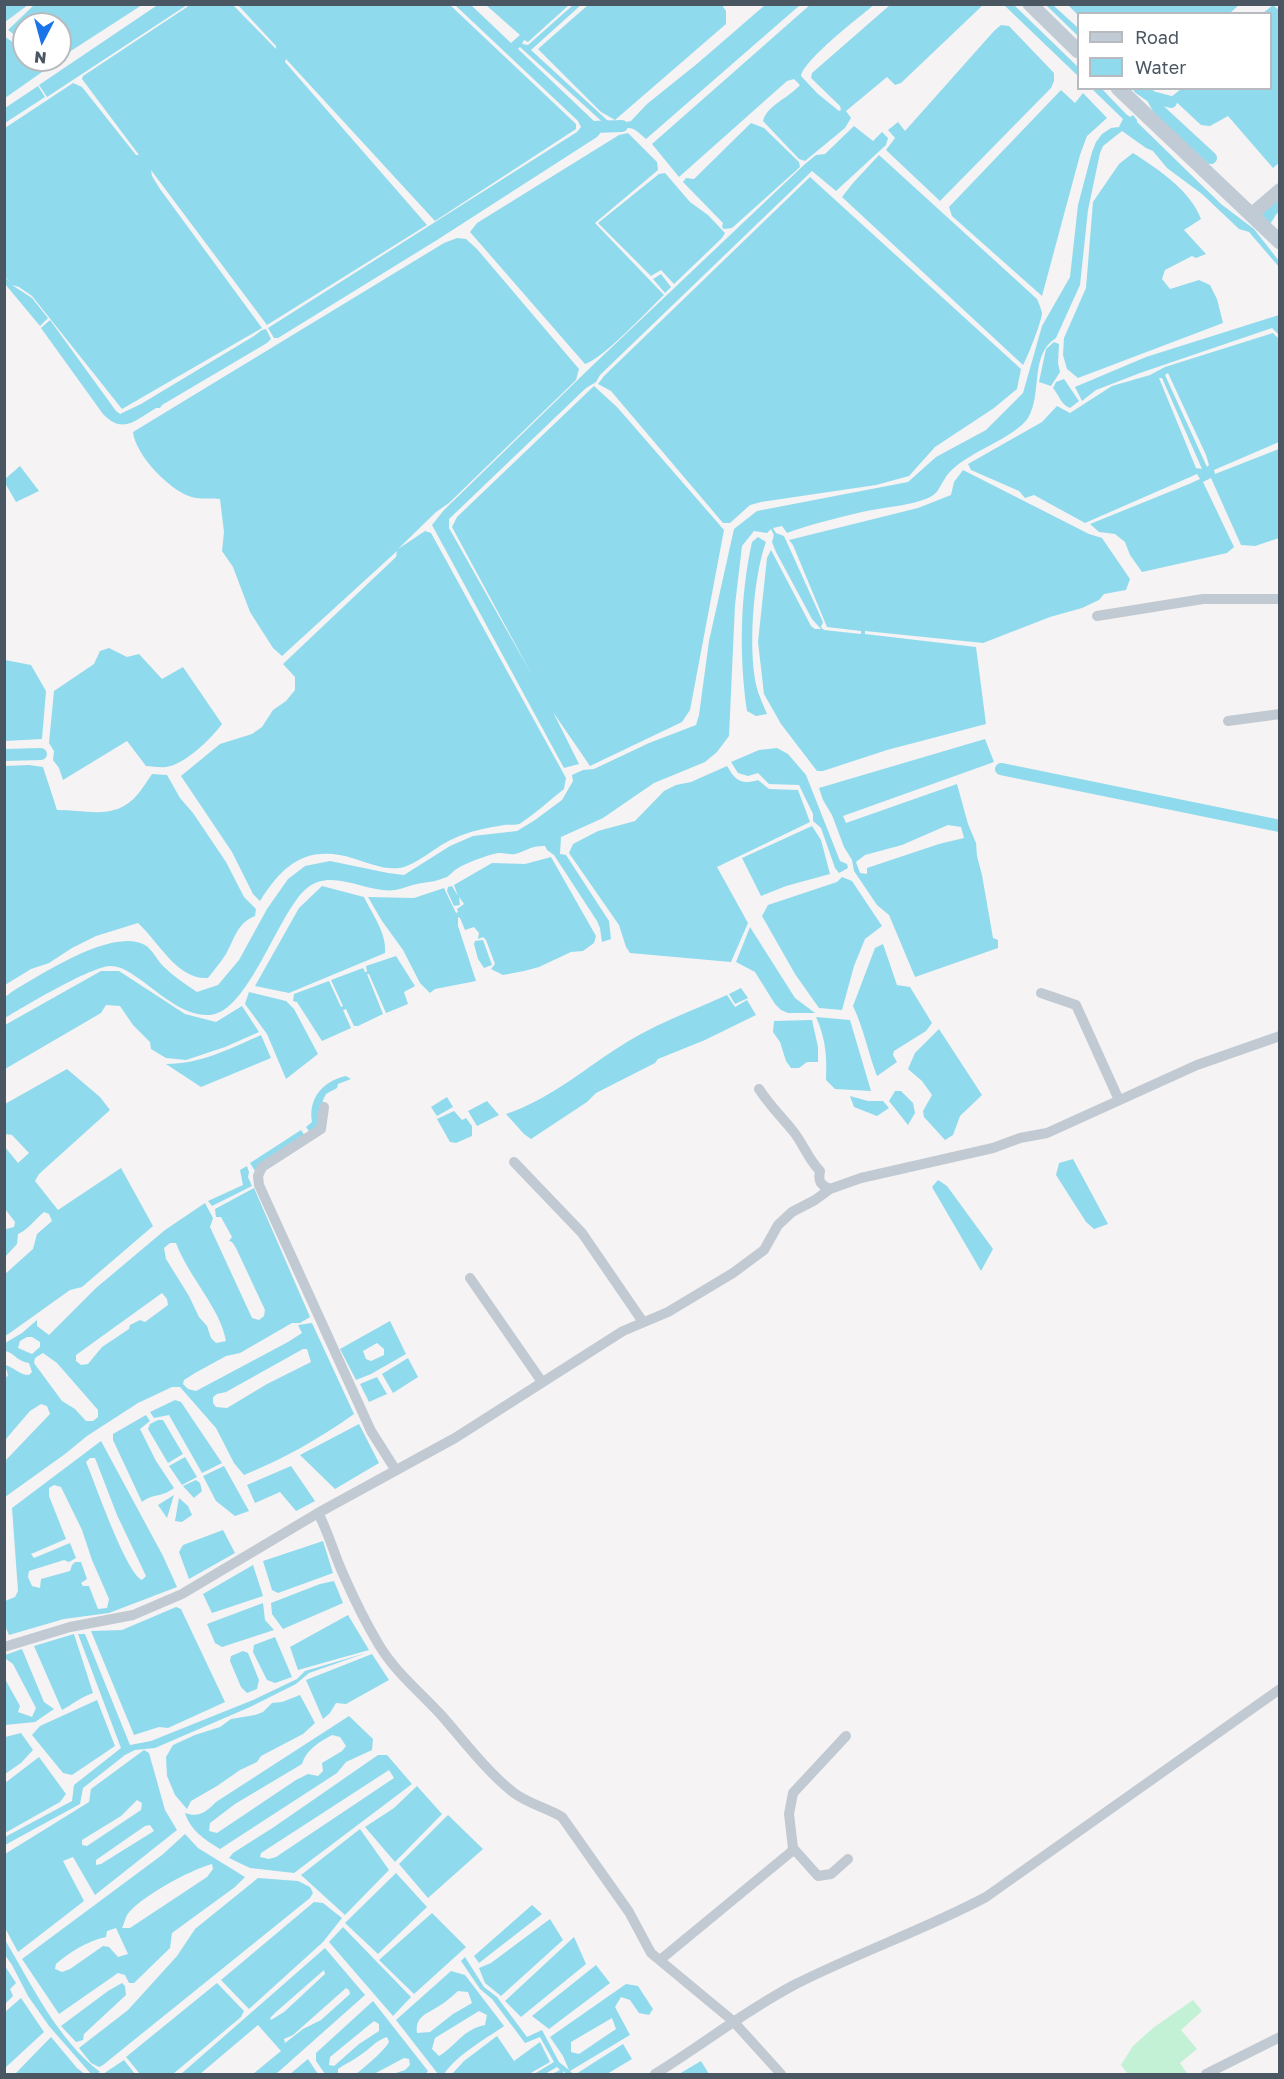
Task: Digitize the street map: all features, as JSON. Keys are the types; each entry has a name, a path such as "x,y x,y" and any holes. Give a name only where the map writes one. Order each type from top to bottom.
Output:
{"main road":[{"path":"1030,4 1077,50"},
{"path":"1120,90 1280,242"}],"street":[{"path":"1252,214 1280,190"},
{"path":"1097,616 1203,599 1280,599"},
{"path":"1228,721 1280,714"},
{"path":"1041,993 1076,1005 1119,1100"},
{"path":"4,1647 70,1627 133,1615 182,1594 395,1469 455,1438 623,1331 668,1312 741,1267 764,1250 778,1225 792,1212 830,1189 861,1178 993,1148 1020,1138 1047,1133 1197,1065 1280,1036"},
{"path":"759,1089 770,1107 794,1132 813,1164 820,1171 818,1178 821,1184 830,1189"},
{"path":"324,1107 321,1129 262,1167 258,1176 259,1185 370,1431 395,1469"},
{"path":"514,1162 582,1233 643,1322"},
{"path":"470,1278 542,1382"},
{"path":"318,1513 327,1529 356,1602 379,1645 395,1668 503,1783 529,1802 551,1810 562,1817 629,1912 651,1953 733,2021 781,2074"},
{"path":"655,2074 733,2021 793,1986 860,1954 942,1920 986,1897 1280,1689"},
{"path":"846,1736 793,1793 789,1814 793,1848 818,1876 831,1874 848,1859"},
{"path":"660,1960 793,1848"},
{"path":"1206,2074 1280,2037"}],"green space":[{"path":"1193,2000 1202,2011 1181,2030 1197,2049 1180,2063 1187,2073 1128,2074 1121,2065 1133,2046 1153,2028"}],"water":[{"path":"5,4 28,4 19,12 12,12 12,17 5,22"},
{"path":"35,4 142,4 72,50 72,12 27,12"},
{"path":"159,4 187,5 47,97 39,85 58,72 72,72 72,63"},
{"path":"811,4 874,5 821,50 804,69 801,76 839,111 840,106 811,78 812,73 890,5 983,5 901,83 895,85 887,77 846,111 851,118 845,128 805,161 799,159 763,121 769,110 800,85 794,79 787,81 679,177 652,144"},
{"path":"190,5 233,5 276,49 276,46 238,5 450,5 576,124 576,129 435,221 286,59 285,62 427,225 267,325 151,170 160,189 262,328 122,409 32,296 12,285 32,298 48,318 40,326 5,284 5,277 10,282 4,275 5,128 73,83 82,87 136,155 139,155 82,79 83,76"},
{"path":"455,5 471,5 511,43 520,35 486,5 569,5 528,42 524,40 522,44 528,45 573,5 581,5 531,50 607,120 617,124 631,121 647,104 765,5 800,5 646,139 630,128 618,131 609,128 520,47 518,49 596,123 602,131 597,137 437,240 278,338 274,338 268,328 577,132 581,127 578,121"},
{"path":"588,5 722,5 726,11 726,24 615,120 601,112 538,49"},
{"path":"1004,5 1014,5 1077,66 1077,75"},
{"path":"1046,5 1053,5 1076,26 1077,35"},
{"path":"1068,5 1239,5 1231,12 1077,12 1077,14"},
{"path":"1273,5 1280,11 1280,162 1273,168 1228,116 1210,126 1201,125 1171,97 1180,90 1272,90 1272,12 1264,12"},
{"path":"1001,25 1009,26 1054,73 1054,81 1051,88 940,201 886,150 895,138 888,130 898,122 905,131"},
{"path":"4,36 12,42 12,72 42,72 5,98"},
{"path":"38,86 45,97 5,123 5,108"},
{"path":"1061,90 1075,103 1083,93 1107,118 1087,136 1080,155 1042,296 952,216 949,207"},
{"path":"1093,90 1103,90 1126,114 1130,117 1133,115 1137,122 1221,204 1254,229 1279,261 1279,267 1249,232 1239,229 1202,194 1167,168 1153,151 1122,131 1103,146 1100,153 1088,210 1080,285 1056,338 1042,354 1035,397 1028,418 1023,424 960,463 949,472 935,494 924,500 843,517 787,533 782,526 773,528 776,533 784,536 823,622 821,627 824,630 861,634 861,631 827,627 789,540 918,508 951,495 954,482 963,470 1089,534 1102,538 1130,579 1126,590 1104,594 1099,600 1082,608 1050,617 983,643 865,631 865,634 976,647 986,724 817,771 781,724 764,694 758,642 767,558 771,550 811,626 821,629 812,619 776,552 771,529 767,533 754,531 742,546 735,605 729,736 717,752 705,762 654,783 603,818 561,837 560,854 566,855 609,921 611,939 602,942 597,921 554,855 545,846 540,846 515,854 490,855 461,866 449,876 395,890 384,890 339,880 317,882 307,888 296,900 238,997 224,1010 210,1015 196,1014 182,1008 132,974 110,966 73,980 5,1018 5,997 13,991 59,964 97,947 115,942 131,941 145,945 167,970 197,992 218,985 239,960 267,909 288,879 305,866 330,861 404,875 450,846 473,836 517,831 562,800 573,781 572,775 583,770 594,769 649,743 696,725 709,641 734,529 757,511 908,482 936,457 986,430 1023,393 1042,326 1070,277 1078,205 1092,152 1102,134 1111,128 1119,127 1123,119"},
{"path":"751,123 764,128 799,162 800,167 732,228 724,229 723,223 683,182 686,178 694,179"},
{"path":"854,126 873,141 882,132 888,138 886,145 836,191 812,171 600,375 596,382 586,388 449,519 449,528 532,675 452,527 457,517 594,386 617,407 724,530 690,710 682,722 590,766 553,712 579,764 564,768 432,525 444,510 592,366 805,164 816,155 825,154"},
{"path":"628,133 657,162 658,170 595,223 664,295 614,344 585,364 470,232 477,223 619,135"},
{"path":"1133,153 1182,190 1201,219 1184,230 1206,254 1196,258 1192,256 1165,270 1162,279 1170,289 1199,280 1210,285 1217,299 1223,323 1078,378 1067,369 1063,355 1064,338 1086,288 1093,202 1119,164"},
{"path":"879,155 1037,299 1042,313 1023,365 842,197"},
{"path":"665,173 690,202 708,215 725,233 674,284 661,270 651,276 598,223 659,174"},
{"path":"810,177 1021,369 1017,389 994,408 935,447 909,476 876,485 761,502 750,505 730,523 723,523 611,391 598,384"},
{"path":"457,238 466,239 477,249 579,369 576,380 398,549 425,531 431,533 566,778 564,789 521,823 461,836 399,868 382,867 338,855 324,854 299,860 278,876 260,901 253,894 232,852 181,776 220,744 252,734 262,727 273,710 286,701 295,690 295,677 283,664 396,557 397,551 282,656 273,648 250,612 233,567 222,551 224,532 220,499 196,498 177,490 166,482 140,452 133,432 444,243"},
{"path":"661,274 671,287 665,293 653,279"},
{"path":"1279,315 1279,335 1272,328 1140,373 1096,390 1082,401 1075,387 1146,357"},
{"path":"50,320 120,414 141,404 262,330 266,329 271,339 160,408 156,408 136,421 117,424 103,414 41,328"},
{"path":"1273,333 1279,339 1279,442 1214,470 1215,474 1279,449 1279,538 1255,546 1241,545 1211,478 1203,482 1234,547 1227,553 1142,572 1130,555 1125,542 1115,534 1099,532 1090,524 1200,479 1197,474 1085,523 1034,495 1025,498 1019,491 971,470 968,464 1042,422 1057,406 1070,413 1112,386 1150,375 1165,367","holes":["1168,373 1206,455 1209,465 1207,467 1165,375","1159,378 1162,378 1202,469 1196,468"]},
{"path":"1054,342 1059,344 1060,372 1051,386 1039,382 1046,349"},
{"path":"1064,379 1079,401 1070,408 1062,402 1053,388 1056,382"},
{"path":"20,466 39,491 16,502 5,479"},
{"path":"758,537 766,542 761,557 755,595 753,658 758,692 767,714 756,716 747,711 742,626 748,563 752,542"},
{"path":"109,648 127,657 139,654 162,679 183,667 222,724 197,750 173,765 146,766 127,741 63,780 53,760 54,751 49,743 54,691 94,664 100,651"},
{"path":"5,660 31,665 46,691 42,739 5,741"},
{"path":"985,739 994,762 843,816 846,823 957,784 976,843 993,938 998,940 998,948 915,977 889,915 877,905 854,871 852,860 844,847 819,788","holes":["948,825 961,827 964,838 867,868 867,874 860,873 856,862 865,855 902,845"]},
{"path":"777,748 788,754 806,775 840,861 847,864 848,868 839,873 835,868 821,828 813,821 813,814 799,785 769,784 758,773 748,776 738,773 731,762 759,750"},
{"path":"5,766 43,767 57,810 111,811 120,808 138,794 152,774 167,775 180,798 193,813 226,862 244,897 256,909 255,916 240,927 226,954 208,978 187,973 178,966 138,923 96,936 5,985"},
{"path":"727,766 736,778 743,782 758,780 769,789 798,790 810,822 717,867 748,923 731,962 630,953 619,925 569,853 573,844 598,831 635,821 664,791"},
{"path":"812,826 821,840 830,874 786,886 761,896 742,858"},
{"path":"551,857 596,936 594,943 583,951 571,952 539,967 503,975 491,969 495,964 486,940 483,937 478,939 479,933 474,927 465,930 458,917 458,926 476,981 435,989 430,993 420,983 403,950 368,897 414,898 444,888 456,913 457,909 464,904 459,897 460,905 454,906 447,891 448,887 452,886 458,896 454,885 492,863 525,864"},
{"path":"842,877 852,881 882,926 865,939 854,966 842,1010 819,1008 795,974 762,916 768,905 837,882"},
{"path":"322,886 364,897 384,938 385,953 289,993 255,986 299,908"},
{"path":"750,927 795,998 815,1013 788,1013 781,1010 755,972 736,962"},
{"path":"483,940 492,965 484,968 478,959 474,944 475,941"},
{"path":"883,944 897,985 910,987 932,1023 926,1031 894,1051 893,1055 897,1062 877,1076 853,1006 875,948"},
{"path":"396,956 415,986 404,992 408,1004 386,1013 367,974 383,1014 354,1026 346,1009 343,1010 351,1028 322,1041 297,1002 293,1001 294,994 329,981 341,1007 343,1006 331,980 363,968 367,972 366,966"},
{"path":"101,971 119,971 185,1014 216,1022 242,1006 259,1032 225,1047 186,1060 166,1058 151,1049 150,1042 133,1025 120,1006 106,1005 101,1013 5,1069 5,1025"},
{"path":"741,988 748,998 735,1004 729,994"},
{"path":"249,992 286,1001 294,1009 318,1054 286,1079 267,1034 245,1004"},
{"path":"727,995 735,1007 747,1000 756,1015 705,1040 658,1059 655,1063 596,1093 587,1102 531,1139 506,1114 550,1094 642,1033"},
{"path":"816,1017 850,1020 871,1091 835,1089 826,1080 825,1048"},
{"path":"812,1020 818,1047 818,1062 807,1062 799,1068 791,1068 773,1032 774,1021"},
{"path":"939,1029 982,1095 960,1116 953,1135 945,1140 924,1117 923,1111 932,1095 922,1081 908,1069 915,1053"},
{"path":"261,1035 271,1058 201,1087 166,1064 203,1059"},
{"path":"67,1069 100,1097 110,1110 39,1174 35,1181 58,1210 121,1168 153,1226 82,1287 70,1290 7,1335 4,1334 5,1274 33,1249 37,1234 52,1221 49,1214 44,1212 18,1234 17,1244 5,1257 5,1228 14,1227 15,1222 5,1209 5,1147 18,1163 29,1153 12,1135 5,1134 5,1104"},
{"path":"346,1076 351,1079 338,1084 337,1088 326,1094 319,1126 311,1134 306,1127 312,1122 312,1105 315,1098 324,1086"},
{"path":"895,1091 901,1091 913,1103 915,1113 908,1125 889,1101"},
{"path":"850,1096 868,1101 883,1101 889,1108 877,1116 854,1107"},
{"path":"447,1097 453,1107 437,1116 431,1107"},
{"path":"487,1101 499,1115 477,1126 468,1111"},
{"path":"454,1111 462,1120 466,1118 472,1126 472,1136 456,1143 450,1142 437,1119"},
{"path":"301,1130 305,1136 255,1171 250,1163"},
{"path":"1073,1159 1108,1224 1094,1229 1086,1222 1056,1175 1059,1163"},
{"path":"247,1166 252,1186 212,1206 208,1201 243,1185 240,1170"},
{"path":"938,1180 947,1186 993,1249 981,1271 932,1187"},
{"path":"254,1188 310,1317 300,1323 292,1323 240,1353 226,1356 184,1380 183,1384 188,1389 196,1391 302,1333 298,1325 312,1323 354,1414 300,1448 244,1475 234,1463 216,1428 180,1387 172,1387 138,1403 87,1436 5,1497 5,1461 50,1414 47,1406 41,1404 30,1411 5,1440 5,1379 8,1375 5,1365 25,1375 32,1372 29,1363 5,1351 5,1343 22,1333 37,1320 37,1326 49,1335 96,1288 165,1230 205,1203 213,1218 210,1227 252,1318 259,1320 264,1316 265,1310 236,1248 229,1241 232,1237 221,1217 216,1217 215,1209","holes":["170,1243 176,1243 188,1268 218,1317 226,1341 216,1343 211,1338 207,1326 199,1317 166,1259 164,1248","162,1293 167,1299 168,1305 145,1322 140,1320 130,1325 129,1329 102,1347 88,1364 81,1365 76,1361 76,1355","32,1337 40,1342 40,1347 32,1354 18,1348 20,1341","303,1349 307,1349 311,1362 267,1384 227,1408 216,1407 213,1403 213,1397 226,1392","43,1353 57,1363 98,1410 98,1417 93,1421 86,1421 75,1409 62,1401 34,1363 35,1358"]},
{"path":"390,1321 406,1354 356,1380 340,1349","holes":["377,1343 384,1349 384,1355 371,1361 366,1359 363,1351"]},
{"path":"408,1358 418,1377 393,1393 382,1374"},
{"path":"377,1377 387,1394 369,1402 360,1384"},
{"path":"175,1400 181,1402 222,1463 202,1473 169,1415 154,1418 150,1412"},
{"path":"146,1415 150,1421 140,1429 156,1461 174,1488 142,1502 113,1440 113,1434"},
{"path":"163,1420 183,1454 168,1463 148,1429 150,1424"},
{"path":"359,1424 379,1463 335,1489 300,1455"},
{"path":"101,1441 163,1556 177,1587 109,1613 64,1619 9,1635 5,1626 5,1601 15,1597 18,1591 12,1508","holes":["90,1458 95,1458 117,1515 146,1576 142,1580 135,1574 128,1562 111,1526 86,1462","54,1485 61,1487 82,1530 109,1599 107,1608 98,1609 89,1586 83,1586 81,1583 87,1579 81,1562 75,1562 70,1571 41,1579 40,1588 32,1586 28,1577 29,1571 64,1560 69,1562 76,1558 70,1543 34,1558 31,1554 66,1539 49,1496 49,1488"]},
{"path":"185,1457 197,1477 182,1485 169,1466"},
{"path":"224,1466 249,1511 235,1516 216,1501 203,1476"},
{"path":"291,1466 315,1501 296,1511 280,1492 255,1503 247,1485"},
{"path":"196,1480 200,1483 202,1491 194,1498 183,1486"},
{"path":"174,1495 167,1518 158,1505"},
{"path":"179,1498 188,1506 192,1515 182,1522 175,1521"},
{"path":"223,1530 235,1553 189,1579 179,1552 183,1545"},
{"path":"323,1541 333,1573 278,1593 272,1590 263,1561"},
{"path":"253,1565 263,1596 212,1613 203,1594"},
{"path":"334,1581 343,1603 283,1629 272,1614 271,1603"},
{"path":"263,1603 265,1620 274,1630 222,1647 215,1643 207,1624"},
{"path":"176,1607 181,1609 225,1702 168,1728 159,1727 134,1735 91,1631 122,1630"},
{"path":"348,1615 369,1650 298,1670 290,1647"},
{"path":"74,1634 93,1693 62,1710 34,1646"},
{"path":"78,1634 85,1634 130,1745 151,1741 253,1700 297,1679 305,1671 366,1653 309,1673 296,1684 250,1707 155,1748 135,1750 125,1755 83,1788 80,1804 5,1845 5,1837 72,1801 74,1785 121,1748"},
{"path":"275,1637 292,1677 275,1683 267,1680 253,1652 254,1645"},
{"path":"22,1649 44,1702 54,1709 35,1722 5,1725 5,1679 20,1706 18,1712 32,1717 36,1708 13,1664 6,1659 5,1662 5,1655"},
{"path":"243,1651 248,1653 259,1680 257,1689 247,1693 241,1687 230,1661 231,1656"},
{"path":"372,1654 389,1680 346,1704 336,1703 323,1719 306,1680"},
{"path":"300,1695 315,1723 303,1734 261,1756 257,1762 191,1801 187,1809 175,1795 167,1776 166,1757 173,1745 220,1727 231,1719 255,1715 263,1712 272,1703"},
{"path":"97,1700 115,1746 72,1775 63,1773 32,1735 40,1726"},
{"path":"349,1716 373,1739 372,1750 346,1762 337,1773 220,1849 194,1829 185,1813 194,1815 202,1813","holes":["332,1735 340,1737 346,1746 322,1763 323,1771 318,1776 308,1774 296,1780 217,1833 209,1831 210,1823 235,1804 302,1764 310,1751 318,1744"]},
{"path":"21,1733 33,1750 21,1763 5,1774 5,1737"},
{"path":"144,1750 149,1753 165,1810 177,1830 95,1895 73,1857 63,1861 84,1901 18,1952 5,1928 5,1854 89,1802 91,1789","holes":["137,1800 142,1803 141,1810 87,1846 82,1845 82,1840 121,1816","150,1825 154,1831 96,1865 96,1860 145,1826"]},
{"path":"378,1755 387,1755 412,1784 294,1873 250,1868 229,1858 233,1853","holes":["389,1770 394,1778 276,1857 269,1859 260,1857 261,1853"]},
{"path":"39,1757 66,1794 60,1802 5,1833 5,1783"},
{"path":"417,1786 442,1814 395,1862 365,1827 394,1808"},
{"path":"448,1815 483,1849 428,1898 399,1864"},
{"path":"360,1829 389,1870 345,1915 301,1875"},
{"path":"185,1834 198,1848 245,1877 235,1887 172,1933 170,1948 134,1983 129,1983 125,1975 118,1973 59,2014 22,1959 162,1855","holes":["212,1864 213,1869 207,1877 130,1928 122,1928 127,1915 133,1908 153,1893 179,1878","116,1928 128,1954 118,1957 109,1947 103,1946 70,1969 62,1972 55,1969 56,1964 73,1951 106,1937 107,1931"]},
{"path":"396,1873 427,1907 378,1954 345,1923"},
{"path":"258,1878 298,1881 310,1887 313,1893 310,1898 103,2065 99,2067 91,2063 79,2048 128,2010 177,1956 195,1929"},
{"path":"314,1902 323,1903 342,1918 323,1942 249,2009 221,1980"},
{"path":"532,1905 542,1914 479,1963 474,1956"},
{"path":"432,1913 466,1947 414,1994 379,1960"},
{"path":"550,1919 563,1940 501,1996 485,1983 479,1968 491,1963"},
{"path":"343,1927 411,1997 393,2016 329,1942"},
{"path":"574,1937 586,1964 521,2017 505,2001"},
{"path":"5,1940 58,2028 85,2059 100,2072 91,2074 49,2026 28,1996 5,1955"},
{"path":"325,1948 365,1995 276,2074 253,2074 281,2051 258,2025 200,2074 181,2074","holes":["324,1970 325,1974 284,2012 271,2020 270,2018 276,2012","346,1988 350,1994 321,2020 303,2029 285,2043 284,2039 293,2035"]},
{"path":"465,1957 484,1987 497,1997 527,2037 542,2030 559,2062 569,2070 550,2037 626,1984 638,1986 653,2009 649,2015 639,2013 630,2000 621,1997 615,2007 630,2035 570,2071 573,2074 566,2074 563,2071 563,2074 552,2074 560,2070 557,2067 545,2074 534,2074 554,2062 540,2037 525,2043 492,1999 480,1989 461,1961","holes":["612,2018 616,2029 579,2054 571,2052 571,2042"]},
{"path":"596,1965 610,1983 549,2029 532,2016"},
{"path":"5,1966 16,1983 10,1989 13,1996 5,2004"},
{"path":"451,1971 465,1975 504,2026 464,2054 444,2074 438,2074 396,2020","holes":["458,1991 468,1992 472,2003 430,2032 417,2033 420,2019","479,2011 487,2015 485,2025 465,2034 439,2056 432,2049 435,2038"]},
{"path":"122,1983 125,1986 126,1995 84,2034 83,2040 76,2042 61,2026"},
{"path":"217,1983 244,2011 241,2017 173,2074 140,2074 126,2057"},
{"path":"21,1998 44,2032 5,2068 5,2012"},
{"path":"373,2001 428,2071 426,2074 393,2074 405,2070 410,2065 409,2059 404,2058 374,2074 356,2074 387,2045 389,2042 387,2037 379,2040 363,2054 338,2069 338,2074 325,2074 316,2061 316,2053","holes":["374,2021 379,2024 379,2031 359,2044 334,2066 329,2065 330,2057"]},
{"path":"497,2036 514,2061 540,2042 550,2062 529,2074 452,2074 464,2061"},
{"path":"51,2037 77,2068 85,2074 15,2074"},
{"path":"623,2044 632,2059 607,2074 576,2074"},
{"path":"308,2059 318,2074 290,2074"},
{"path":"124,2060 135,2074 103,2074"},
{"path":"701,2061 709,2074 679,2074"}],"waterway":[{"path":"1142,90 1152,97 1171,102"},
{"path":"1152,97 1159,110 1211,158"},
{"path":"593,127 622,126"},
{"path":"1267,218 1280,203"},
{"path":"4,755 41,754"},
{"path":"1001,769 1280,826"}]}
